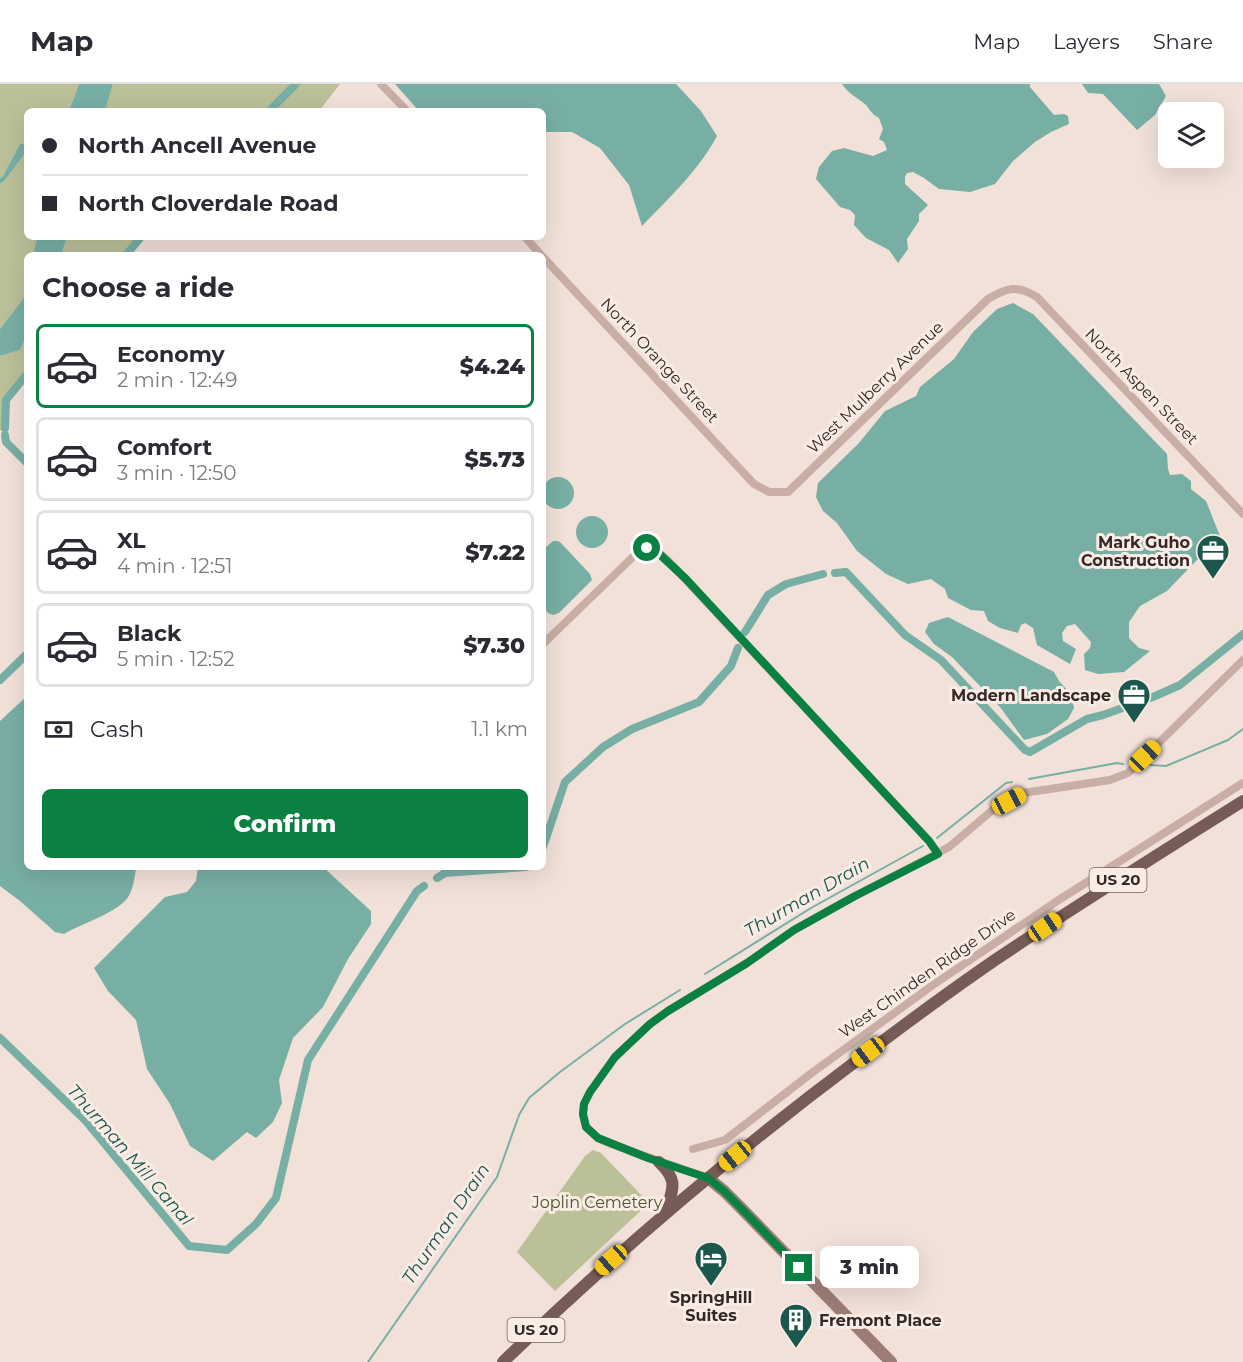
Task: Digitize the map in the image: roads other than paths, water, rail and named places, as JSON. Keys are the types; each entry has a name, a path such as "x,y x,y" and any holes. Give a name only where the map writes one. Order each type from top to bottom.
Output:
{"main road":[{"name":"US 20","path":"708,1178 825,1085 994,961 1243,801"},
{"path":"658,1162 672,1177 673,1187 665,1214"},
{"path":"665,1214 708,1178 740,1207 891,1362"},
{"name":"US 20","path":"502,1362 600,1270 665,1214"}],"street":[{"path":"381,84 404,108"},
{"name":"North Orange Street","path":"528,240 538,252"},
{"name":"North Orange Street","path":"546,260 754,484"},
{"name":"West Mulberry Avenue","path":"754,484 769,492 788,492 988,298 1013,288"},
{"name":"North Aspen Street","path":"1013,288 1037,297 1243,514"},
{"path":"546,641 639,551 647,548 654,549 686,579 929,841 938,854"},
{"path":"708,1178 658,1162 598,1138 586,1127 583,1114 584,1104 590,1092 615,1057 634,1038 659,1018 747,963 794,930 949,847 995,808 1023,793 1110,780 1128,772 1243,660"},
{"name":"West Chinden Ridge Drive","path":"693,1149 725,1140 813,1072 933,985 1054,903 1243,783"}],"water":[{"path":"79,84 113,84 106,108 70,108"},
{"path":"395,84 676,84 701,111 717,136 692,172 642,226 629,185 600,148 572,132 546,132 546,108 416,108"},
{"path":"842,84 1030,84 1030,87 1054,115 1068,116 1069,124 1035,142 1013,161 995,184 970,192 939,189 913,172 907,173 905,184 928,205 919,214 919,221 907,239 908,249 898,263 889,250 866,238 854,225 855,215 850,210 840,207 816,179 819,167 832,151 844,148 873,156 887,150 884,142 879,139 883,129 879,118"},
{"path":"1082,84 1159,84 1166,96 1163,102 1158,102 1155,115 1137,130 1103,94 1088,93"},
{"path":"24,143 24,154 0,184 0,178 20,144"},
{"path":"36,240 66,240 62,252 34,252"},
{"path":"24,295 24,341 20,350 0,356 0,329"},
{"path":"1013,303 1033,314 1167,454 1170,475 1182,474 1191,481 1191,489 1206,501 1220,536 1167,591 1140,606 1129,622 1129,638 1139,648 1150,651 1124,672 1098,674 1085,670 1084,654 1090,648 1091,642 1075,624 1067,626 1062,633 1063,641 1076,649 1070,664 1037,645 1033,628 1025,623 1021,625 1018,633 1000,628 988,621 984,611 971,610 948,598 945,589 931,579 908,584 886,574 857,551 837,523 823,511 816,497 818,483 859,443 885,411 916,396 920,387 954,359 973,332 997,309"},
{"path":"552,478 564,478 573,487 573,499 564,508 552,508 546,503 546,483"},
{"path":"592,516 604,520 608,532 604,544 592,548 580,544 576,532 580,520"},
{"path":"553,541 561,543 590,574 592,580 559,613 553,615 546,611 546,547"},
{"path":"948,617 1054,672 1071,694 1074,708 1068,719 1047,734 1024,740 1000,707 952,657 934,644 925,632 929,623"},
{"path":"24,699 24,870 136,870 132,890 126,900 105,914 64,934 55,932 0,886 0,721"},
{"path":"198,870 326,870 371,911 371,924 348,959 323,1007 293,1038 279,1080 282,1103 273,1122 256,1138 247,1132 213,1161 190,1146 170,1104 147,1069 136,1020 108,991 94,968 165,897 187,892 196,881"}],"waterway":[{"path":"272,108 296,84"},
{"path":"128,252 138,240"},
{"path":"5,428 6,400 24,378"},
{"path":"5,435 6,442 24,460"},
{"name":"Thurman Mill Canal","path":"835,573 846,572 905,635 941,660 1025,750 1030,752 1087,719 1153,697 1180,685 1243,634"},
{"name":"Thurman Mill Canal","path":"745,632 768,595 786,584 823,574"},
{"name":"Thurman Mill Canal","path":"546,838 565,782 603,747 632,729 699,702 731,666 738,648"},
{"path":"0,680 24,657"},
{"name":"Thurman Drain","path":"1150,765 1166,766 1228,740 1243,729"},
{"name":"Thurman Drain","path":"1029,779 1117,763 1123,764"},
{"name":"Thurman Drain","path":"937,838 1006,783 1012,782"},
{"name":"Thurman Drain","path":"705,974 811,908 923,846"},
{"name":"Thurman Mill Canal","path":"437,878 445,873 486,870"},
{"name":"Thurman Mill Canal","path":"0,1038 85,1120 189,1246 227,1250 256,1224 276,1198 308,1060 417,891 424,886"},
{"name":"Thurman Drain","path":"368,1362 497,1177 519,1115 529,1098 625,1024 680,990"}],"place":[{"name":"Mark Guho Construction","path":"1213,580"},
{"name":"Modern Landscape","path":"1134,724"},
{"name":"SpringHill Suites","path":"711,1287"},
{"name":"Fremont Place","path":"796,1349"}],"park label":[{"name":"Joplin Cemetery","path":"597,1202"}]}
